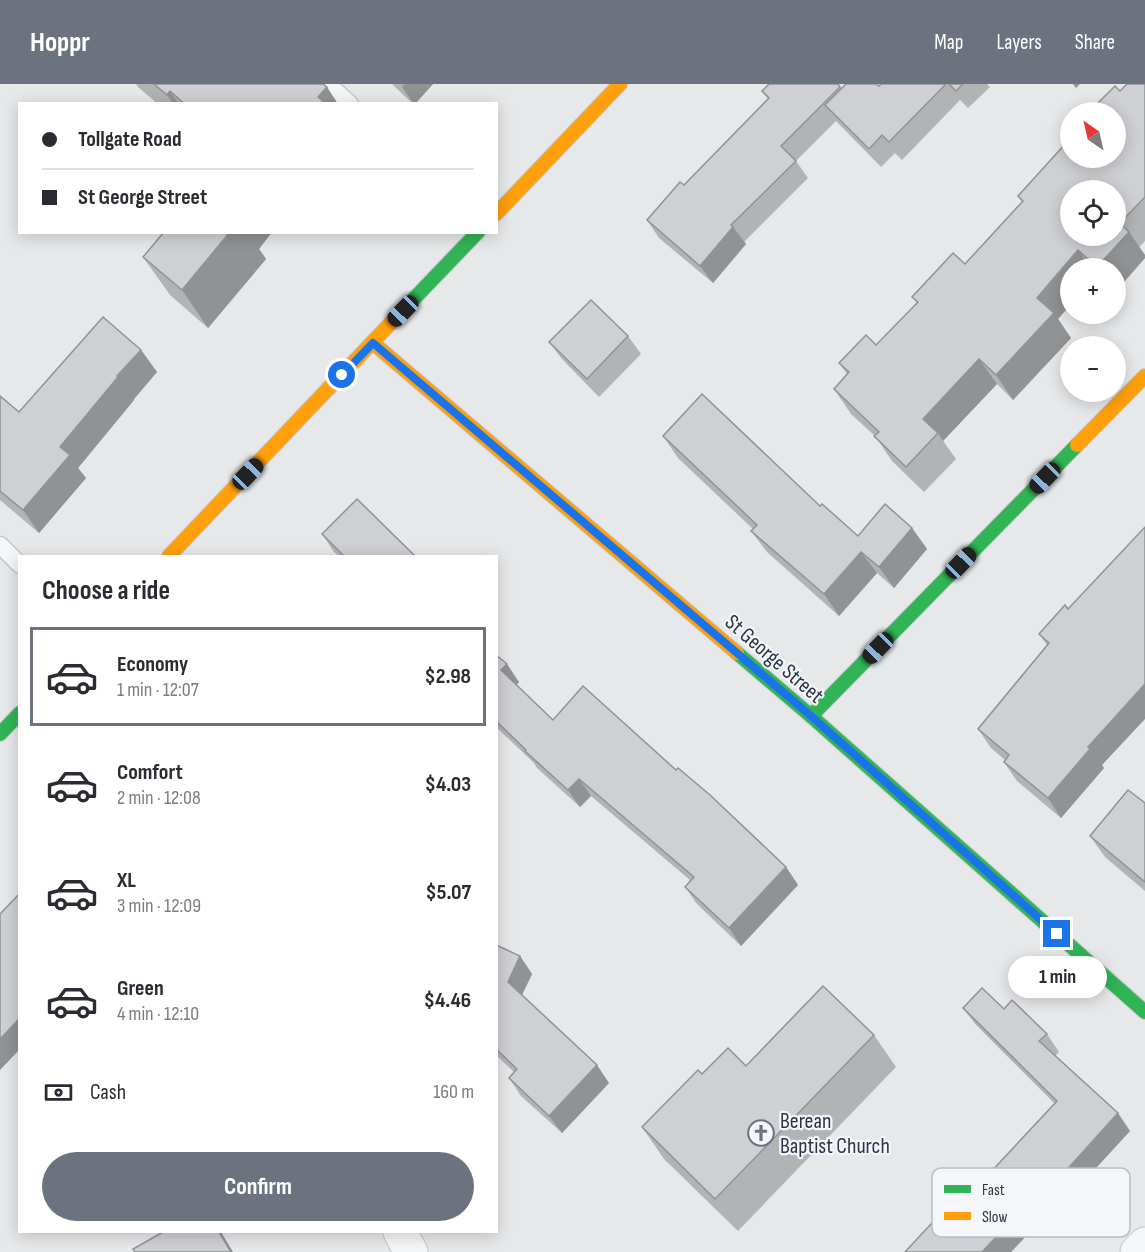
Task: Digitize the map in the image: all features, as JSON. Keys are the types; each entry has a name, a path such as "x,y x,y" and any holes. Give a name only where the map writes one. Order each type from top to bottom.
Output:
{"street":[{"path":"498,212 620,84"},
{"path":"170,555 476,234"},
{"name":"St George Street","path":"373,343 811,716 1145,1012"},
{"path":"811,716 1145,376"},
{"path":"0,734 18,715"},
{"path":"401,1233 411,1252"},
{"path":"1137,1252 1145,1244"}],"lane":[{"path":"328,84 348,102"},
{"path":"0,546 18,563"}],"building":[{"path":"154,84 323,84 327,87 318,97 324,102 183,102 170,91 167,95"},
{"path":"769,84 838,84 840,87 781,146 796,161 731,225 733,227 700,266 647,220 680,182 684,185 769,98 762,91"},
{"path":"846,84 876,84 879,86 881,84 946,84 889,142 882,135 869,149 825,105"},
{"path":"949,84 963,84 956,91"},
{"path":"1127,84 1145,84 1145,197 1126,217 1126,180 1060,180 1060,246 1116,246 1105,258 1087,258 1078,250 1071,258 1060,258 1060,271 1037,298 1054,313 996,375 979,359 923,419 938,433 906,467 874,436 879,432 834,389 849,372 839,363 866,335 876,345 918,302 912,297 953,253 965,264 1023,201 1018,196 1060,150 1060,168 1126,168 1126,102 1099,102 1115,86 1120,91"},
{"path":"162,234 228,234 182,290 143,257"},
{"path":"591,300 628,336 587,379 549,342"},
{"path":"103,317 141,350 60,447 70,455 23,510 0,491 0,396 19,412"},
{"path":"702,394 820,506 822,504 858,536 885,504 912,528 879,567 861,552 824,594 751,531 757,525 663,436"},
{"path":"357,499 414,555 343,555 322,534"},
{"path":"1145,527 1145,684 1088,747 1090,749 1048,798 1004,762 1009,755 978,729 1049,643 1039,634 1065,605 1068,609"},
{"path":"498,657 507,664 501,670 553,720 583,686 676,770 678,768 710,795 786,867 729,928 685,887 694,877 579,779 568,790 498,723"},
{"path":"1128,790 1145,803 1145,882 1090,836"},
{"path":"18,895 18,1020 0,1039 0,914"},
{"path":"498,946 520,956 508,982 597,1065 549,1116 509,1078 517,1069 498,1051"},
{"path":"823,986 874,1035 715,1199 642,1127 698,1070 702,1074 728,1048 746,1066"},
{"path":"982,988 1004,1009 1012,1000 1047,1034 1039,1041 1118,1113 1068,1168 994,1168 1057,1101 963,1008"},
{"path":"932,1223 932,1237 996,1237 982,1252 905,1252"},
{"path":"161,1233 220,1233 231,1252 135,1252 133,1249"}],"traffic: fast":[{"path":"406,307 476,234"},
{"path":"811,716 1077,445"},
{"path":"737,653 1145,1012"},
{"path":"0,734 18,715"}],"traffic: slow":[{"path":"498,212 620,84"},
{"path":"170,555 406,307"},
{"path":"373,343 737,653"},
{"path":"1077,445 1145,376"}],"place":[{"name":"Berean Baptist Church","path":"761,1133"}],"route":[{"path":"342,375 373,343 811,716 1057,934"}]}
